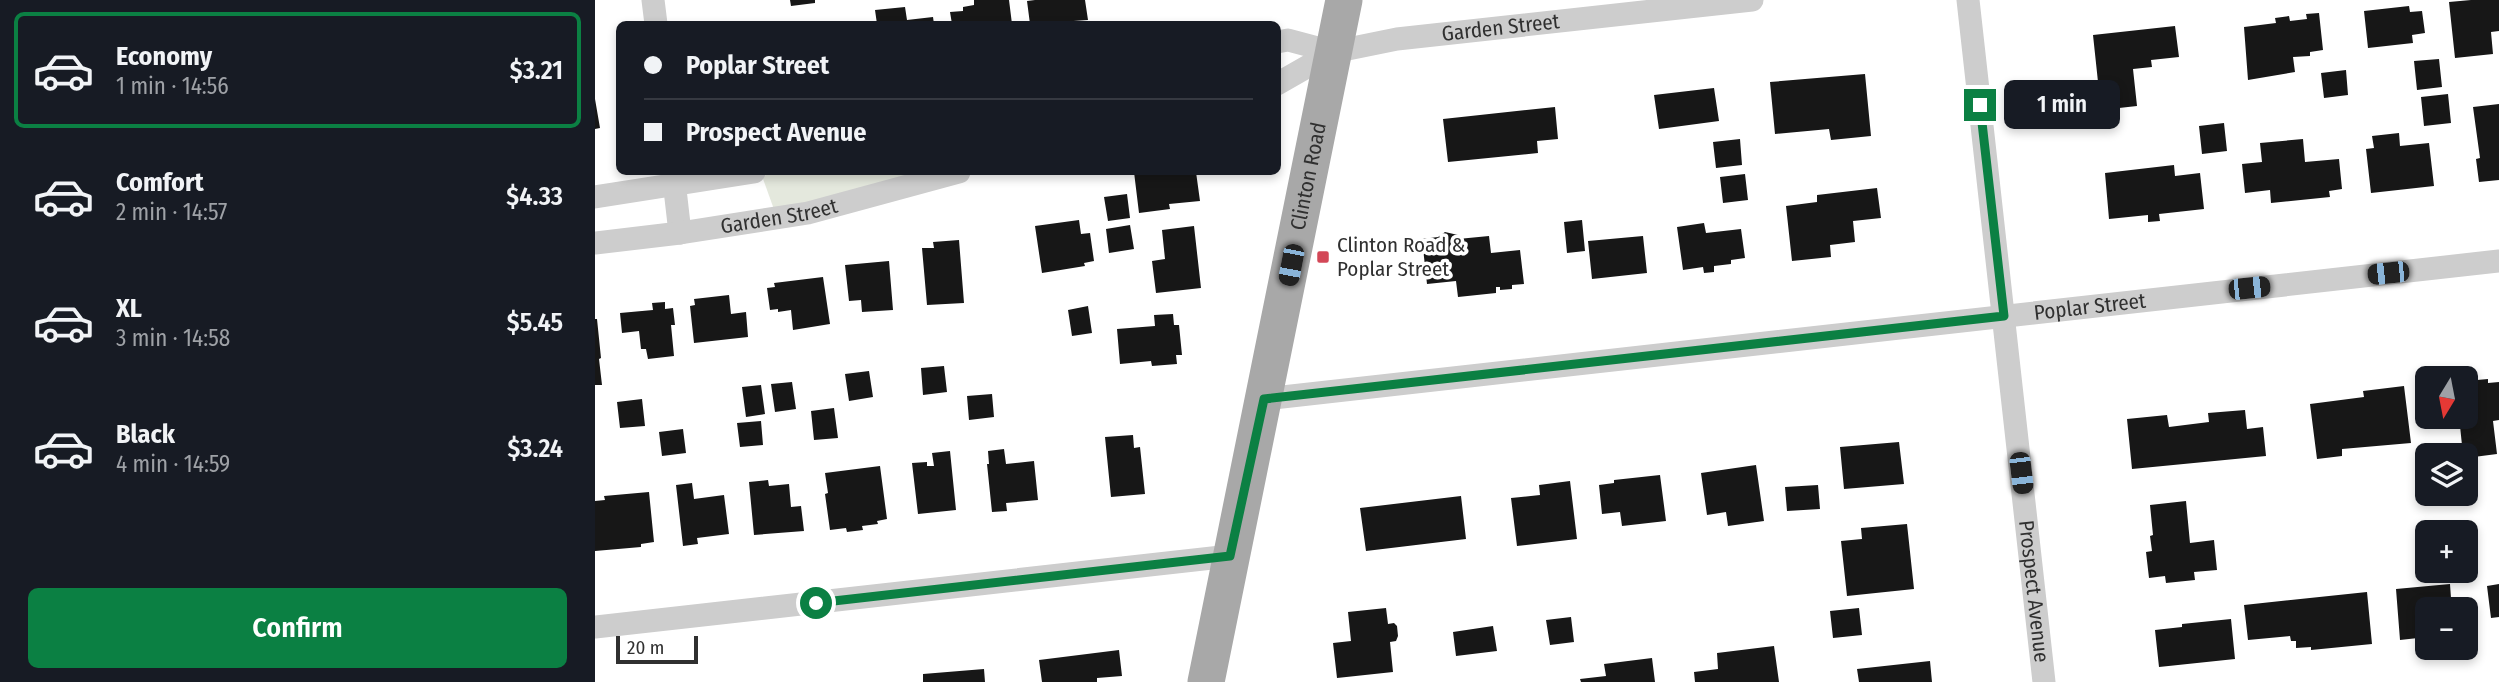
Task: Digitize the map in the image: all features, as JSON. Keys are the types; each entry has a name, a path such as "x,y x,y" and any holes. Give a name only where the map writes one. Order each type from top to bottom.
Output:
{"main road":[{"name":"Clinton Road","path":"1206,682 1344,0"}],"street":[{"path":"653,0 656,21"},
{"name":"Garden Street","path":"1281,82 1333,52 1397,39 1752,0"},
{"name":"Prospect Avenue","path":"1968,0 2044,682"},
{"name":"Garden Street","path":"1281,41 1288,40 1333,52"},
{"path":"595,197 674,179 720,175"},
{"name":"Garden Street","path":"595,243 808,213 948,175"},
{"path":"674,179 681,233"},
{"name":"Poplar Street","path":"1264,399 2499,261"},
{"path":"595,627 1230,556"}],"shaded area":[{"path":"766,175 931,175 776,215 762,176"}],"building":[{"path":"790,0 815,0 815,3 791,6"},
{"path":"974,0 1009,0 1012,21 952,21 950,12 963,11 963,7 974,5"},
{"path":"1085,0 1088,20 1030,21 1027,1"},
{"path":"2499,0 2499,31 2491,32 2493,54 2455,58 2449,2"},
{"path":"2409,6 2410,12 2422,11 2425,33 2412,35 2413,43 2368,48 2364,11"},
{"path":"905,7 907,20 933,17 934,21 877,21 875,10"},
{"path":"2319,13 2323,50 2310,52 2310,56 2293,57 2295,72 2248,80 2244,27 2276,23 2275,18 2289,16 2290,21 2307,19 2306,14"},
{"path":"2175,26 2179,57 2151,60 2152,67 2133,69 2137,106 2101,110 2093,35"},
{"path":"2439,59 2442,87 2417,90 2414,61"},
{"path":"2346,70 2348,95 2324,98 2321,73"},
{"path":"1865,74 1871,136 1831,140 1829,129 1775,134 1770,82"},
{"path":"1714,88 1719,121 1659,129 1654,95"},
{"path":"2448,94 2451,123 2424,126 2421,97"},
{"path":"595,99 600,128 595,129"},
{"path":"2499,104 2499,180 2479,182 2476,159 2480,158 2473,107"},
{"path":"1555,107 1558,139 1537,141 1538,153 1448,162 1443,119"},
{"path":"2224,123 2227,151 2202,154 2199,126"},
{"path":"2399,133 2400,146 2429,143 2434,186 2371,193 2366,149 2374,148 2372,136"},
{"path":"1740,139 1742,165 1716,168 1713,142"},
{"path":"2303,139 2305,162 2339,159 2342,189 2329,191 2330,197 2271,203 2270,190 2245,193 2242,164 2262,162 2260,143"},
{"path":"2174,165 2175,176 2200,173 2204,209 2159,214 2160,221 2148,222 2148,215 2109,219 2105,173"},
{"path":"1745,174 1748,200 1723,203 1720,177"},
{"path":"1134,175 1196,175 1200,201 1169,204 1170,209 1139,213"},
{"path":"1877,188 1881,218 1853,221 1855,242 1830,245 1831,257 1792,261 1786,206 1817,202 1817,195"},
{"path":"1127,194 1130,218 1108,221 1104,197"},
{"path":"1079,220 1081,234 1090,233 1094,261 1084,263 1085,266 1042,273 1035,226"},
{"path":"1582,220 1585,251 1567,253 1564,222"},
{"path":"1704,223 1706,233 1741,229 1745,258 1731,260 1731,264 1714,266 1714,272 1704,273 1703,267 1683,270 1677,227"},
{"path":"1130,225 1134,249 1109,253 1106,229"},
{"path":"1194,226 1201,288 1156,293 1152,261 1165,259 1162,230"},
{"path":"1445,232 1458,235 1458,239 1489,236 1491,253 1520,250 1524,284 1512,285 1512,289 1500,290 1500,287 1496,287 1496,293 1458,297 1456,281 1427,284 1422,239 1438,237"},
{"path":"1643,236 1647,273 1592,279 1588,241"},
{"path":"959,240 964,303 927,305 922,248 934,248 933,242"},
{"path":"889,261 893,310 862,312 861,300 849,301 845,265"},
{"path":"823,277 830,324 793,330 791,310 770,310 767,288 775,287 774,283"},
{"path":"729,295 731,314 746,312 748,337 694,343 690,306 695,305 694,299"},
{"path":"665,302 665,309 673,308 675,325 671,325 674,356 648,359 646,349 641,349 639,331 622,333 620,313 653,310 652,303"},
{"path":"1088,306 1092,333 1072,336 1068,310"},
{"path":"1173,314 1174,325 1179,325 1182,355 1176,355 1177,364 1152,366 1151,361 1120,364 1117,329 1155,326 1154,315"},
{"path":"597,319 602,385 595,385"},
{"path":"944,366 947,392 923,395 921,368"},
{"path":"869,371 873,397 849,401 845,374"},
{"path":"2478,380 2499,382 2499,420 2493,421 2497,454 2478,456 2478,443 2462,443 2460,429 2478,429"},
{"path":"792,382 796,409 775,412 771,384"},
{"path":"761,385 765,414 746,417 742,387"},
{"path":"2404,386 2411,443 2342,449 2342,456 2317,459 2310,404 2364,397 2363,391"},
{"path":"992,394 994,417 969,420 967,396"},
{"path":"642,399 645,426 620,428 617,402"},
{"path":"834,408 838,438 814,440 811,411"},
{"path":"2245,410 2247,429 2263,427 2266,456 2132,469 2127,419 2167,415 2169,427 2209,422 2208,413"},
{"path":"761,421 763,445 740,447 737,423"},
{"path":"683,429 686,453 662,456 659,432"},
{"path":"1133,435 1134,448 1140,447 1145,494 1111,497 1105,437"},
{"path":"1899,442 1904,484 1844,489 1840,447"},
{"path":"1004,449 1006,464 1034,461 1038,500 1006,503 1007,511 992,512 988,451"},
{"path":"950,451 956,510 918,514 912,463 927,462 927,466 934,466 932,453"},
{"path":"1756,465 1764,521 1728,526 1726,512 1707,515 1701,473"},
{"path":"880,466 887,519 877,521 878,524 862,526 863,530 830,530 825,473"},
{"path":"1660,475 1666,521 1622,526 1620,512 1602,514 1599,485 1614,483 1614,480"},
{"path":"768,480 769,486 789,484 791,507 801,506 804,531 754,535 749,482"},
{"path":"1570,481 1577,539 1517,546 1511,498 1540,495 1539,485"},
{"path":"692,483 694,499 724,495 729,534 697,538 698,544 683,546 676,485"},
{"path":"1818,485 1820,509 1787,511 1785,487"},
{"path":"649,492 654,542 641,544 641,547 595,551 595,501 605,500 604,496"},
{"path":"1461,496 1466,539 1366,551 1360,508"},
{"path":"2186,501 2190,543 2214,540 2217,570 2194,572 2195,580 2166,583 2165,576 2149,578 2146,552 2152,551 2150,536 2153,535 2150,505"},
{"path":"1907,524 1914,589 1847,596 1841,541 1862,539 1861,528"},
{"path":"2450,584 2451,597 2415,597 2415,638 2400,640 2396,589"},
{"path":"2499,584 2499,617 2491,618 2487,586"},
{"path":"2367,592 2372,644 2311,650 2311,647 2296,648 2296,641 2291,641 2290,636 2248,640 2244,605"},
{"path":"1386,608 1388,624 1394,623 1397,626 1396,641 1390,642 1393,672 1337,678 1333,643 1351,641 1348,612"},
{"path":"1859,608 1862,635 1833,638 1830,611"},
{"path":"1571,617 1574,642 1550,645 1546,620"},
{"path":"2231,619 2235,659 2159,667 2155,630"},
{"path":"1493,626 1497,651 1456,656 1453,632"},
{"path":"1774,646 1779,682 1695,682 1694,672 1718,669 1717,653"},
{"path":"1119,650 1122,676 1097,678 1097,682 1042,682 1039,660"},
{"path":"1652,658 1655,682 1581,682 1580,679 1606,676 1604,664"},
{"path":"1930,661 1932,682 1859,682 1857,669"},
{"path":"984,669 985,682 923,682 923,674"}],"place":[{"name":"Clinton Road & Poplar Street","path":"1323,257"}],"route":[{"path":"816,603 1230,556 1264,399 2004,316 1980,105"}]}
